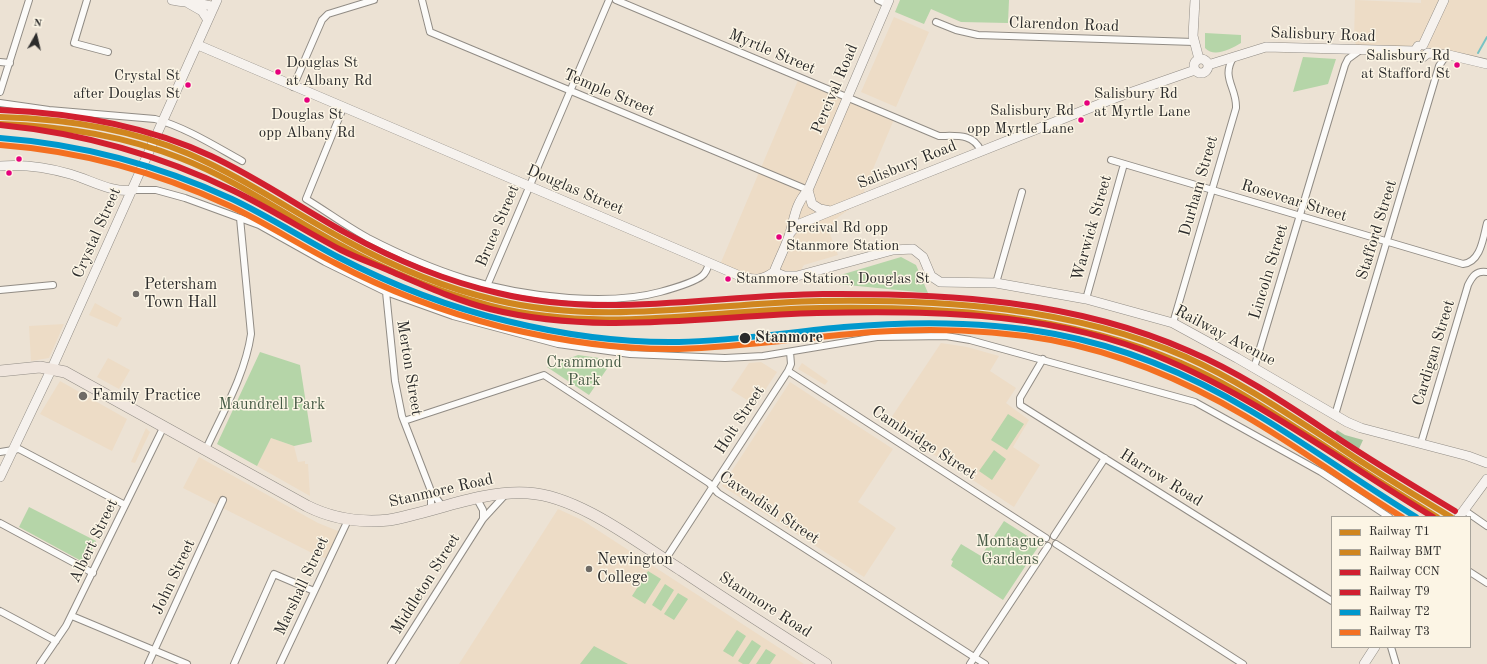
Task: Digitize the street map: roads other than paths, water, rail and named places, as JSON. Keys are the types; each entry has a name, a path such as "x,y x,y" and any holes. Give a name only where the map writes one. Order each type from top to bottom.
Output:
{"highway":[{"path":"0,372 40,367 52,368"},
{"name":"Stanmore Road","path":"52,368 65,372 317,511 348,520 389,520 508,493 541,494 569,502 589,512 826,664"}],"main road":[{"path":"172,0 187,3 199,9 208,20"},
{"path":"1195,0 1194,42 1199,59"},
{"path":"1423,45 1444,0"},
{"path":"187,3 198,2 216,4"},
{"name":"Percival Road","path":"774,272 790,233 794,215 801,198 808,190 888,2"},
{"name":"Crystal Street","path":"0,477 52,368 216,4"},
{"name":"Douglas Street","path":"198,45 293,87 710,263 751,279 762,279 774,272"},
{"path":"1423,45 1417,46 1415,52 1421,58 1425,57 1428,53"},
{"path":"1423,45 1427,48 1428,53"},
{"name":"Salisbury Road","path":"1208,65 1266,47 1415,52"},
{"path":"1428,53 1449,55 1487,64"},
{"path":"1199,59 1205,60 1208,65 1207,70 1203,72 1195,70 1194,63 1199,59"},
{"name":"Salisbury Road","path":"790,233 797,225 831,211 1115,98 1179,77 1195,70"},
{"path":"0,166 34,165 72,175 116,190 133,190"},
{"path":"808,190 812,204 820,209 831,211"},
{"name":"Railway Avenue","path":"774,272 784,276 806,274 893,250 907,248 919,252 923,257 931,276 940,282 996,283 1086,298 1173,323 1254,368 1335,416 1360,428 1421,443 1487,463"},
{"path":"1487,466 1487,474"},
{"path":"1462,513 1487,479"},
{"path":"1364,664 1374,648"}],"street":[{"path":"0,92 29,0"},
{"path":"87,0 74,43 108,52"},
{"path":"293,87 328,14 374,0"},
{"name":"Temple Street","path":"422,0 430,32 808,190"},
{"name":"Bruce Street","path":"487,286 609,0"},
{"name":"Myrtle Street","path":"616,0 939,136 971,138 978,144 981,151"},
{"path":"878,0 888,2"},
{"name":"Clarendon Road","path":"936,22 956,30 978,35 1194,42"},
{"name":"Lincoln Street","path":"1254,368 1345,65 1348,59 1359,51"},
{"name":"Stafford Street","path":"1335,416 1439,66 1449,55"},
{"name":"Durham Street","path":"1173,323 1236,108 1236,99 1228,76 1229,65 1234,58"},
{"path":"0,62 10,63"},
{"path":"0,103 49,110 143,118 242,161"},
{"path":"343,108 306,198 366,237 431,268 487,286 539,296 591,300 646,295 702,276 710,263"},
{"name":"Rosevear Street","path":"1111,160 1463,264 1470,262 1477,257 1487,223"},
{"name":"Warwick Street","path":"1086,298 1124,164"},
{"path":"133,190 147,189 160,191 240,218 259,226 325,262 386,292 473,322 539,341 630,354 703,358 758,356 871,338 950,336 970,340 1196,402 1321,472 1387,516"},
{"path":"996,283 1022,192"},
{"path":"206,449 239,378 250,344 251,334 240,218"},
{"name":"Cardigan Street","path":"1421,443 1468,286 1472,277 1477,273 1487,272"},
{"path":"0,290 54,285"},
{"name":"Merton Street","path":"386,292 396,381 404,421 431,491 443,507"},
{"name":"Holt Street","path":"665,560 788,370 791,364 790,352"},
{"name":"Harrow Road","path":"1042,360 1020,398 1020,405 1331,600"},
{"name":"Cambridge Street","path":"788,370 1046,538"},
{"name":"Cavendish Street","path":"404,421 540,375 547,376 709,483 718,493 985,664"},
{"name":"Albert Street","path":"40,664 72,616 164,426"},
{"path":"0,452 19,449 125,505"},
{"path":"1054,536 1105,458"},
{"name":"Merton Street","path":"431,491 431,510"},
{"name":"Middleton Street","path":"391,664 482,519 508,493"},
{"path":"477,499 482,510 482,519"},
{"name":"John Street","path":"148,664 223,500"},
{"path":"1471,518 1487,526"},
{"name":"Marshall Street","path":"280,664 348,520"},
{"path":"0,523 93,573"},
{"path":"1048,546 1045,542 1046,538 1050,535 1054,536"},
{"path":"1054,536 1056,539 1056,544"},
{"path":"1048,546 1051,547 1056,544"},
{"path":"1056,544 1243,664"},
{"path":"970,664 1048,546"},
{"path":"1471,573 1487,583"},
{"path":"234,664 274,574 314,591"},
{"path":"0,611 56,641"},
{"path":"72,616 187,664"},
{"path":"1391,648 1396,664"}],"waterway":[{"path":"1478,53 1487,37"}],"rail line":[{"name":"CCN","path":"0,110 54,114 108,122 160,136 186,145 246,174 346,233 382,252 439,276 458,282 498,293 538,301 619,305 660,304 782,295 916,295 1009,303 1055,310 1101,320 1145,334 1189,351 1227,369 1455,511"},
{"name":"T1","path":"0,117 49,120 96,126 120,131 166,145 209,163 381,259 438,283 496,300 536,308 617,312 658,311 820,301 913,302 1006,310 1053,317 1098,327 1143,340 1186,357 1224,376 1279,408 1376,472 1449,516"},
{"name":"BMT","path":"0,124 46,127 92,133 136,143 158,150 222,177 322,235 396,273 433,288 491,306 532,314 572,318 614,319 820,308 912,309 1004,316 1094,333 1138,346 1181,363 1216,380 1265,408 1435,516"},
{"name":"T9","path":"0,125 91,140 149,156 206,178 234,191 341,250 439,292 490,309 531,317 612,323 817,313 940,313 1023,321 1103,337 1142,350 1181,366 1255,405 1431,516"},
{"name":"T2","path":"0,138 60,145 119,158 147,166 232,199 338,257 400,286 463,309 507,321 571,334 636,341 679,342 741,338 870,325 950,323 976,324 1029,330 1055,334 1106,346 1181,374 1228,398 1293,437 1414,516"},
{"name":"T3","path":"0,145 59,152 89,158 146,173 175,183 230,206 335,263 396,292 459,315 502,327 546,336 590,344 634,348 679,349 728,346 873,332 940,330 1007,334 1051,340 1102,352 1176,380 1223,403 1285,440 1400,516"}],"place":[{"name":"Salisbury Rd at Stafford St","path":"1457,65"},
{"name":"Douglas St at Albany Rd","path":"278,72"},
{"name":"Crystal St after Douglas St","path":"188,85"},
{"name":"Douglas St opp Albany Rd","path":"307,100"},
{"name":"Salisbury Rd at Myrtle Lane","path":"1087,103"},
{"name":"Salisbury Rd opp Myrtle Lane","path":"1081,120"},
{"name":"Percival Rd opp Stanmore Station","path":"779,237"},
{"name":"Stanmore Station, Douglas St","path":"728,279"},
{"name":"Petersham Town Hall","path":"136,294"},
{"name":"Stanmore","path":"745,338"},
{"name":"Family Practice","path":"83,396"},
{"name":"Newington College","path":"589,569"}],"park label":[{"name":"Crammond Park","path":"584,372"},
{"name":"Maundrell Park","path":"272,405"},
{"name":"Montague Gardens","path":"1010,551"}]}
